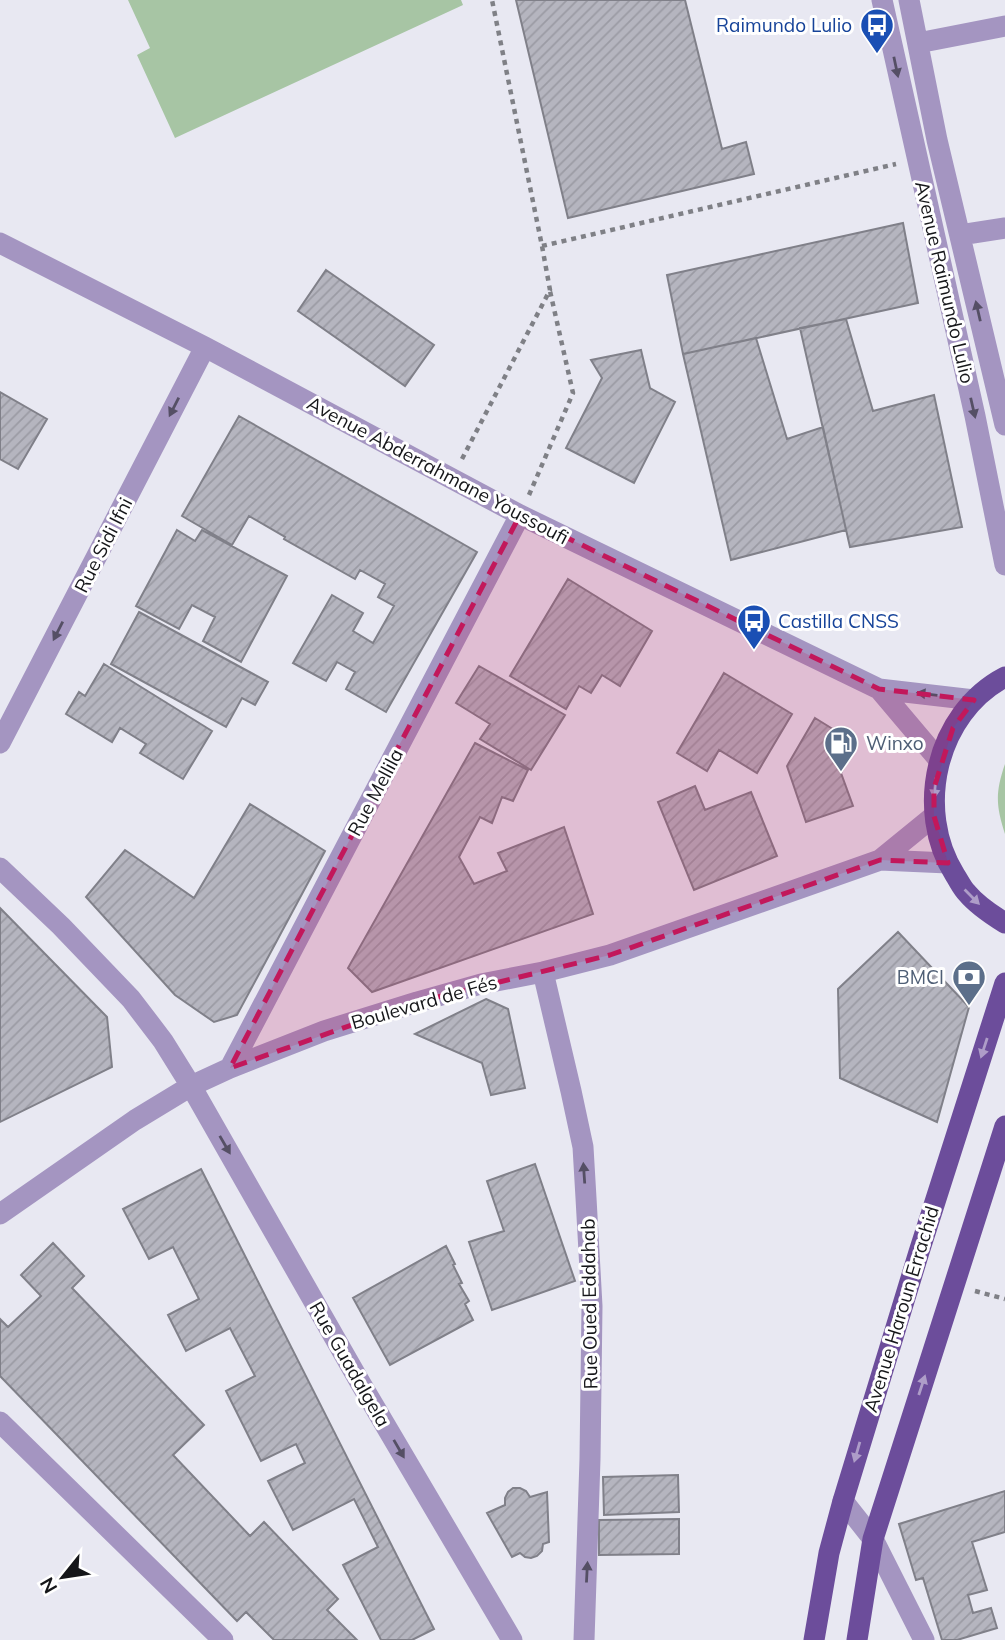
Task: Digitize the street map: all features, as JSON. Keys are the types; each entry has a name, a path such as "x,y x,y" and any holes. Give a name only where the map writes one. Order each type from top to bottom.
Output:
{"main road":[{"path":"1005,677 974,700 953,728 939,760 934,788 934,817 947,863 966,892 990,914 1005,923"},
{"name":"Avenue Haroun Errachid","path":"814,1640 829,1553 843,1501 1005,983"},
{"path":"857,1640 873,1539 1005,1126"}],"street":[{"name":"Avenue Raimundo Lulio","path":"882,0 975,416 1005,565"},
{"name":"Avenue Raimundo Lulio","path":"909,0 937,140 1005,425"},
{"path":"918,44 1005,26"},
{"path":"960,235 1005,228"},
{"name":"Avenue Abderrahmane Youssoufi","path":"0,243 205,347 520,515 879,689 974,700"},
{"name":"Rue Sidi Ifni","path":"0,743 205,347"},
{"name":"Rue Mellila","path":"230,1068 520,515"},
{"name":"Avenue Abderrahmane Youssoufi","path":"879,689 939,760"},
{"name":"Boulevard de Fés","path":"0,1214 135,1121 191,1086 230,1068 324,1031 390,1010 481,984 610,955 880,860 934,817"},
{"name":"Boulevard de Fés","path":"880,860 947,863"},
{"name":"Rue Guadalgela","path":"0,868 61,926 131,999 163,1041 512,1640"},
{"name":"Rue Oued Eddahab","path":"543,972 583,1147 592,1320 584,1640"},
{"path":"0,1422 223,1640"},
{"path":"843,1501 873,1539 924,1640"}],"path":[{"path":"492,0 573,393 520,515"},
{"path":"542,246 917,159"},
{"path":"452,479 550,290"}],"highlighted area":[{"path":"520,515 879,689 974,700 953,728 934,788 934,816 948,863 880,860 610,955 417,1002 230,1068"}],"green space":[{"path":"128,0 461,0 463,5 175,138 137,55 150,48"},
{"path":"1005,764 1005,834 998,799"}],"building":[{"path":"516,0 685,0 722,149 746,142 754,174 568,218"},
{"path":"903,223 918,303 683,354 667,275"},
{"path":"326,270 434,345 405,386 298,311"},
{"path":"846,319 873,411 934,395 962,527 850,547 800,328"},
{"path":"756,338 787,439 823,427 846,530 731,560 683,354"},
{"path":"641,350 650,388 675,402 634,483 566,448 602,378 591,360"},
{"path":"0,392 47,419 18,469 0,459"},
{"path":"239,416 477,552 386,712 346,689 355,672 337,662 326,681 293,663 332,595 363,613 353,631 373,643 394,606 378,597 385,584 360,570 355,579 249,516 232,545 182,516"},
{"path":"177,530 195,541 202,530 287,576 241,662 203,641 215,617 192,605 179,629 136,606"},
{"path":"568,579 652,631 620,686 602,675 591,693 579,686 566,709 510,676"},
{"path":"139,612 268,682 255,705 242,698 226,727 111,664"},
{"path":"104,664 212,731 183,779 140,753 146,744 120,728 112,742 66,714 79,692 85,696"},
{"path":"479,666 565,715 531,770 480,739 490,724 456,703"},
{"path":"724,673 792,714 757,773 719,750 707,771 677,753"},
{"path":"815,718 857,744 841,773 853,806 806,822 787,766"},
{"path":"475,743 528,770 513,801 502,797 492,823 480,817 459,857 474,884 507,871 498,853 564,827 593,914 372,992 348,968"},
{"path":"695,786 705,810 751,792 777,856 694,890 658,802"},
{"path":"250,804 325,851 237,1015 214,1022 175,995 86,897 125,850 194,898"},
{"path":"0,908 107,1017 112,1067 0,1122"},
{"path":"898,932 969,1007 937,1122 840,1078 838,989"},
{"path":"486,999 508,1009 525,1088 491,1095 482,1063 415,1034"},
{"path":"535,1164 575,1281 492,1310 469,1242 504,1231 487,1181"},
{"path":"201,1169 434,1629 412,1640 381,1640 343,1565 378,1547 354,1499 293,1530 268,1481 305,1463 296,1444 261,1461 226,1391 255,1376 230,1328 186,1351 168,1315 199,1299 173,1247 149,1259 123,1209"},
{"path":"53,1243 84,1276 72,1288 204,1425 173,1455 250,1536 264,1522 338,1599 327,1610 357,1640 274,1640 246,1612 237,1621 0,1376 0,1319 8,1327 41,1296 21,1275"},
{"path":"446,1246 462,1283 459,1284 469,1301 465,1304 473,1320 390,1365 353,1298"},
{"path":"678,1475 679,1512 604,1515 603,1477"},
{"path":"513,1488 526,1491 530,1497 547,1492 549,1542 543,1544 542,1551 537,1556 531,1558 520,1553 512,1557 487,1513 505,1505 505,1498"},
{"path":"1005,1491 1005,1532 972,1542 987,1590 968,1595 973,1613 991,1608 997,1628 957,1640 942,1640 923,1578 916,1580 899,1524"},
{"path":"679,1519 679,1554 599,1555 599,1520"}],"place":[{"name":"Raimundo Lulio","path":"877,55"},
{"name":"Castilla CNSS","path":"754,651"},
{"name":"Winxo","path":"841,773"},
{"name":"BMCI","path":"969,1007"}]}
